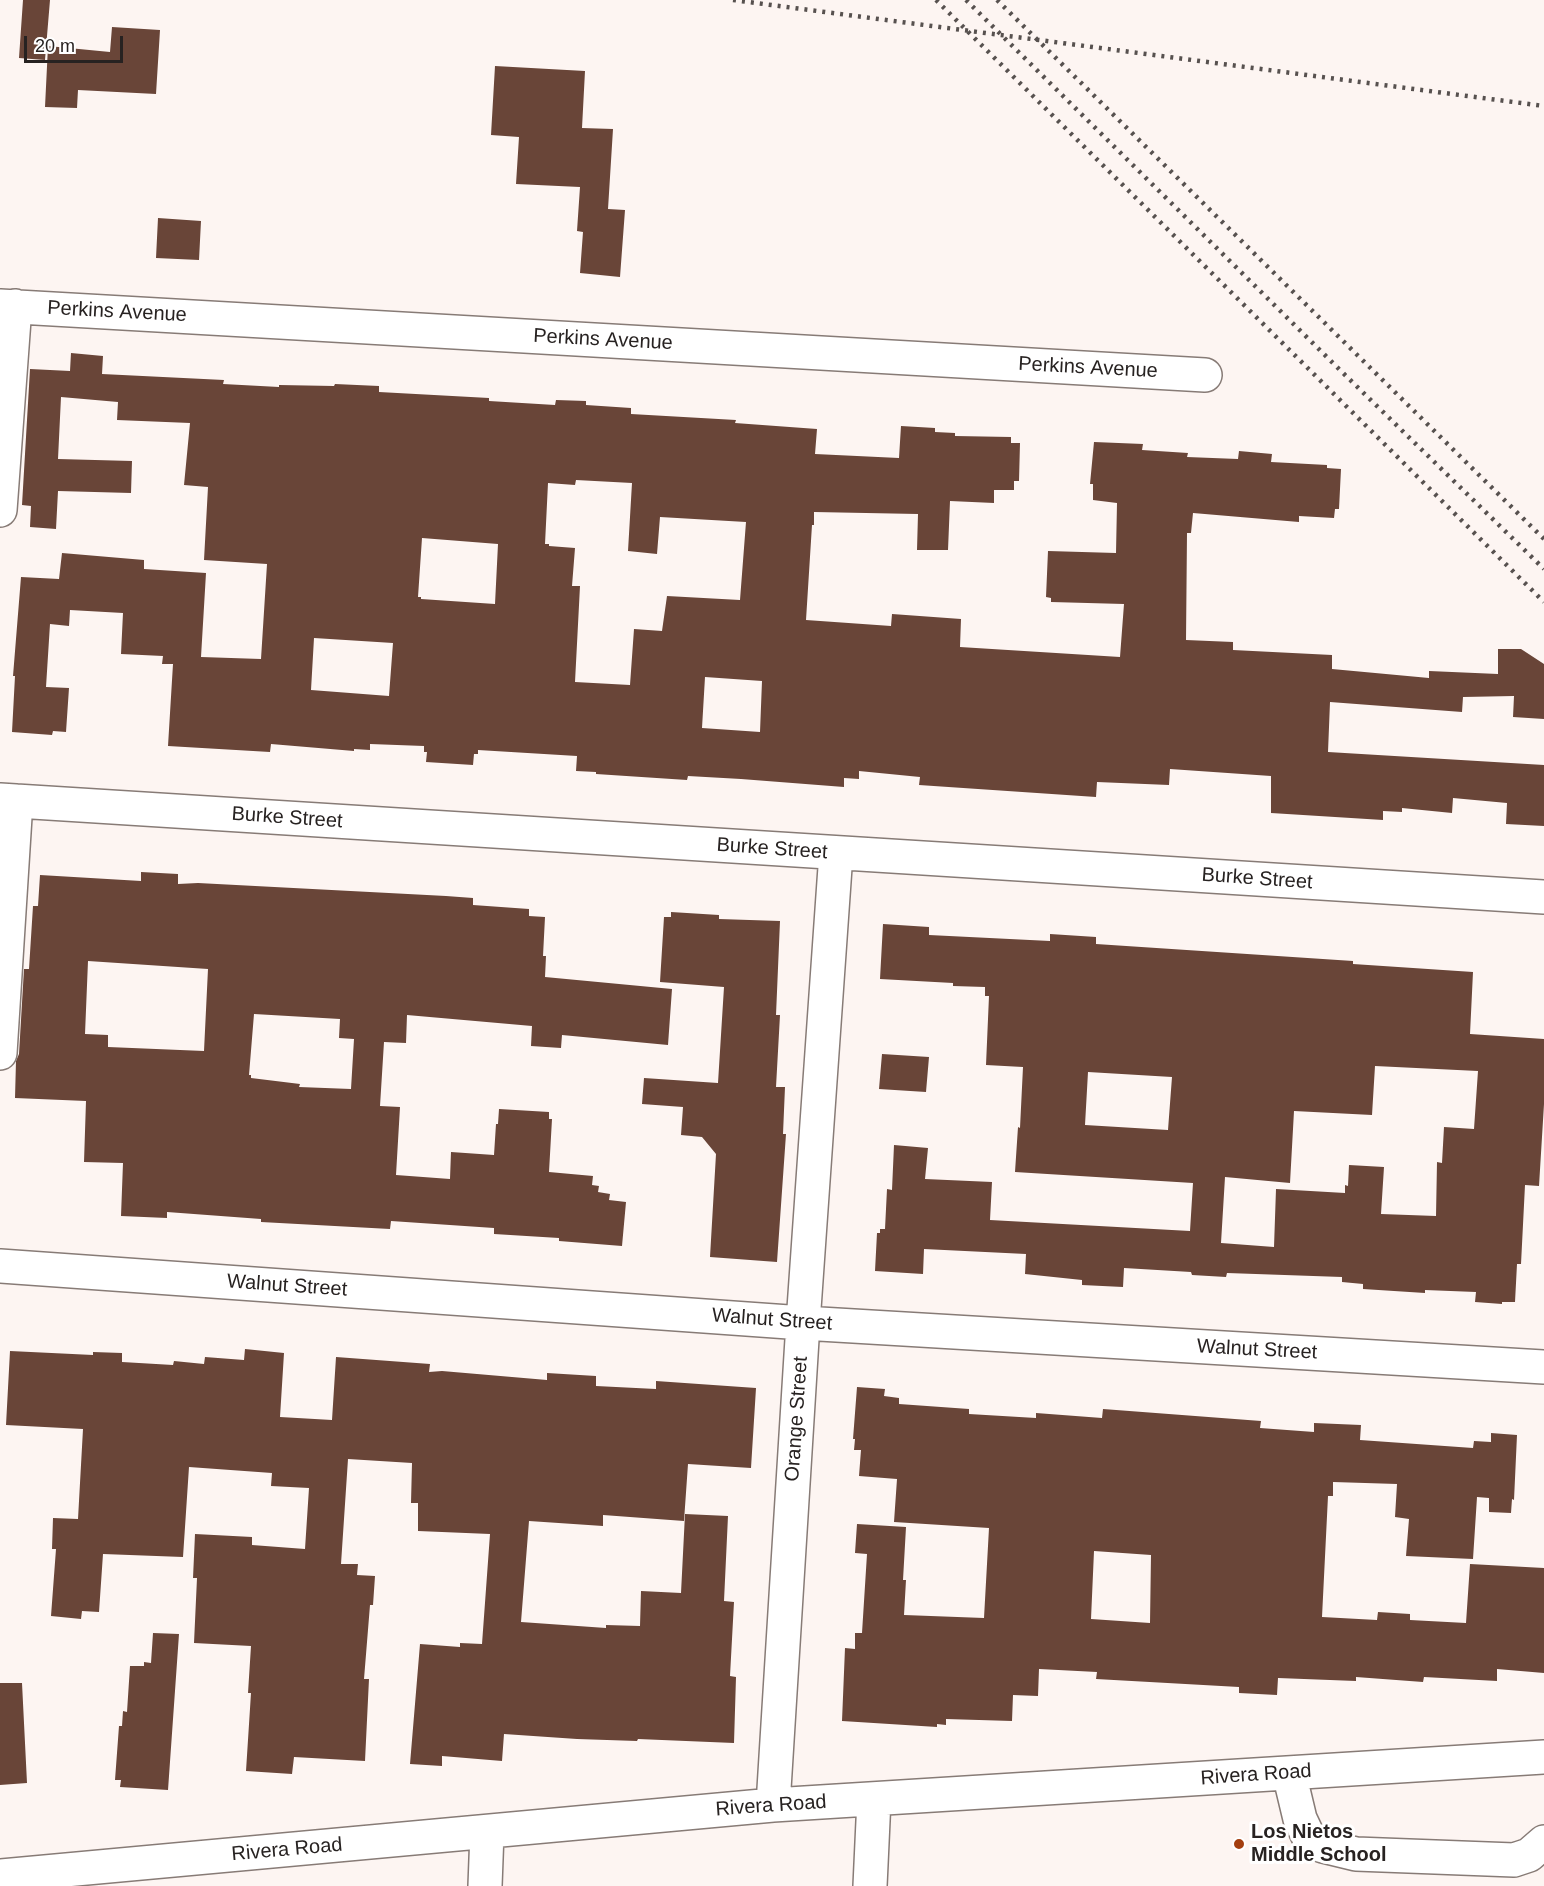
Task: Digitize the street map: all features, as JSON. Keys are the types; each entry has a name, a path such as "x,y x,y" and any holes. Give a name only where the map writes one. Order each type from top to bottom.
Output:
{"street":[{"name":"Perkins Avenue","path":"7,306 1205,375"},
{"path":"0,510 7,306"},
{"path":"0,1053 8,801"},
{"name":"Burke Street","path":"8,801 1544,897"},
{"name":"Orange Street","path":"772,1806 836,853"},
{"name":"Walnut Street","path":"0,1266 803,1323 1544,1367"},
{"name":"Rivera Road","path":"0,1876 206,1872 488,1832 772,1806 1544,1757"},
{"path":"1289,1773 1300,1819 1308,1836 1323,1846 1356,1854 1514,1860 1529,1855 1544,1842"},
{"path":"870,1886 874,1799"},
{"path":"485,1886 488,1832"}],"building":[{"path":"23,0 50,0 45,60 19,58"},
{"path":"112,27 160,30 156,94 78,90 77,108 45,107 48,46 110,52"},
{"path":"495,66 585,71 582,128 613,129 608,209 625,210 620,277 580,273 583,232 577,231 580,187 516,184 519,137 491,135"},
{"path":"158,218 201,221 199,260 156,258"},
{"path":"71,353 103,356 102,374 224,380 223,384 279,387 279,385 334,386 335,384 379,386 379,392 489,398 489,401 555,405 556,400 586,401 586,405 631,408 631,414 736,420 735,423 817,429 815,454 899,458 901,426 935,428 935,432 955,433 955,436 1011,437 1011,443 1020,443 1019,481 1014,481 1014,490 994,490 994,503 950,501 948,550 917,550 918,514 814,512 806,620 891,626 892,614 961,619 960,647 1120,657 1124,604 1051,602 1051,598 1046,597 1048,551 1116,553 1117,503 1093,500 1093,484 1090,484 1094,442 1143,444 1142,450 1188,453 1187,457 1238,459 1239,451 1272,454 1271,462 1327,465 1327,468 1341,469 1339,509 1335,509 1334,518 1299,516 1299,522 1193,513 1191,533 1187,533 1186,640 1233,642 1233,650 1332,655 1332,669 1429,678 1429,671 1498,674 1498,649 1521,649 1544,664 1544,719 1513,717 1514,696 1463,697 1462,712 1330,702 1328,752 1544,765 1544,826 1506,824 1507,803 1453,798 1452,813 1402,808 1402,812 1383,811 1383,820 1271,813 1271,776 1170,769 1169,785 1097,782 1096,797 919,785 920,777 859,771 859,779 844,778 844,787 688,776 687,780 596,774 596,772 576,771 577,756 478,750 478,754 474,754 473,765 426,762 427,752 424,752 424,746 370,744 370,750 354,749 354,751 271,744 270,752 168,746 173,664 162,664 163,656 121,654 123,613 70,610 69,626 50,624 46,687 69,688 66,732 53,731 52,735 12,732 15,676 13,676 21,577 59,579 62,553 144,560 144,569 206,573 201,657 261,659 267,564 204,560 208,487 184,485 190,423 117,420 118,402 61,397 58,459 132,461 131,493 58,491 56,529 30,527 31,506 22,505 30,369 70,371","holes":["576,480 632,483 628,551 657,554 660,517 746,522 740,600 667,596 662,631 634,629 630,685 575,682 580,586 572,586 575,548 545,544 548,483 575,485","422,538 498,544 495,604 418,597","314,638 393,643 389,696 311,690","705,677 762,681 760,732 702,728"]},
{"path":"141,872 178,874 178,884 198,883 446,896 473,898 473,905 529,909 529,916 545,917 543,956 546,956 545,977 672,989 668,1045 562,1035 561,1048 531,1046 532,1026 407,1015 406,1043 384,1042 380,1106 400,1107 396,1175 450,1179 451,1152 494,1155 499,1109 549,1112 549,1119 552,1119 549,1172 593,1176 592,1185 599,1186 598,1192 610,1194 609,1200 626,1202 622,1246 559,1241 559,1238 494,1234 494,1228 391,1221 390,1229 261,1222 261,1219 167,1212 167,1218 121,1216 123,1163 84,1162 86,1101 15,1098 16,1061 19,1054 24,969 29,969 33,906 38,906 40,875 141,881","holes":["88,961 208,969 204,1051 108,1047 108,1035 85,1034","254,1014 340,1019 339,1038 354,1039 351,1089 299,1087 300,1084 251,1078 249,1075"]},
{"path":"671,912 719,915 719,919 780,921 776,1015 780,1015 776,1087 785,1087 783,1134 786,1134 777,1262 710,1257 716,1154 702,1137 681,1135 683,1107 642,1104 644,1078 718,1083 724,987 660,982 664,917 671,917"},
{"path":"883,924 929,927 929,935 1050,941 1050,934 1096,937 1096,944 1353,961 1353,964 1473,972 1470,1034 1544,1039 1544,1104 1539,1186 1525,1185 1521,1264 1517,1264 1515,1302 1502,1302 1502,1304 1475,1302 1476,1292 1425,1290 1425,1293 1363,1289 1363,1284 1342,1282 1342,1277 1227,1273 1226,1277 1192,1275 1191,1272 1124,1268 1123,1287 1082,1285 1082,1280 1025,1274 1026,1254 924,1249 923,1274 875,1271 877,1233 880,1233 880,1229 885,1229 887,1189 892,1190 894,1145 928,1148 925,1179 992,1182 990,1220 1190,1231 1193,1183 1015,1172 1023,1067 986,1065 989,996 985,996 985,987 880,979","holes":["1375,1066 1478,1071 1474,1129 1444,1127 1442,1163 1437,1162 1436,1216 1381,1214 1384,1167 1349,1165 1348,1186 1345,1185 1345,1193 1276,1189 1274,1247 1221,1243 1225,1177 1290,1183 1294,1111 1372,1115","1088,1072 1172,1077 1168,1130 1085,1125"]},
{"path":"882,1054 929,1057 926,1092 879,1089"},
{"path":"245,1349 284,1353 280,1417 332,1420 336,1357 430,1364 429,1372 442,1371 547,1380 547,1373 596,1376 596,1386 656,1389 656,1381 756,1388 751,1468 688,1464 684,1521 603,1515 603,1526 529,1521 521,1622 606,1628 606,1625 640,1626 641,1591 681,1593 685,1514 728,1516 724,1601 734,1602 730,1676 736,1677 734,1743 577,1739 504,1734 502,1761 442,1756 442,1766 410,1764 420,1644 460,1647 460,1643 482,1644 490,1534 418,1531 418,1503 411,1503 412,1463 348,1459 341,1564 358,1564 357,1575 375,1576 373,1605 370,1605 364,1679 369,1679 365,1761 294,1757 292,1774 246,1771 251,1693 248,1693 251,1646 194,1643 197,1578 193,1578 195,1534 252,1537 252,1545 305,1549 309,1488 271,1486 272,1473 189,1467 183,1557 103,1554 99,1612 82,1611 81,1619 51,1616 56,1549 52,1549 53,1518 78,1519 83,1429 6,1425 10,1351 93,1355 93,1352 122,1353 122,1362 173,1365 174,1361 204,1364 205,1357 244,1360"},
{"path":"857,1387 885,1389 884,1396 899,1398 899,1404 969,1409 969,1414 1036,1418 1036,1413 1102,1418 1103,1409 1261,1421 1260,1428 1314,1432 1314,1423 1361,1425 1360,1440 1473,1448 1474,1441 1491,1442 1491,1433 1517,1435 1514,1500 1512,1499 1511,1513 1489,1512 1489,1498 1477,1497 1473,1559 1406,1556 1409,1519 1395,1517 1397,1484 1333,1482 1333,1496 1328,1496 1322,1617 1377,1620 1378,1612 1410,1614 1410,1620 1466,1623 1470,1564 1544,1568 1544,1673 1497,1669 1497,1681 1424,1677 1423,1682 1356,1677 1356,1681 1278,1678 1277,1695 1239,1693 1239,1687 1096,1679 1097,1672 1039,1669 1038,1696 1013,1695 1012,1721 946,1719 946,1725 937,1724 937,1727 842,1721 845,1648 855,1649 855,1633 862,1633 867,1554 855,1553 857,1524 906,1527 904,1615 984,1618 989,1528 894,1522 897,1479 859,1476 861,1450 854,1450 855,1439 853,1439","holes":["1094,1551 1151,1555 1150,1623 1091,1619"]},
{"path":"153,1633 179,1634 168,1790 120,1787 121,1780 115,1780 119,1726 122,1726 123,1711 127,1712 130,1666 144,1666 144,1662 151,1663"},
{"path":"0,1683 22,1683 27,1783 0,1785"}],"railway":[{"path":"733,0 1544,106"},
{"path":"936,0 1544,602"},
{"path":"966,0 1544,569"},
{"path":"997,0 1544,539"}],"place":[{"name":"Los Nietos Middle School","path":"1239,1844"}]}
